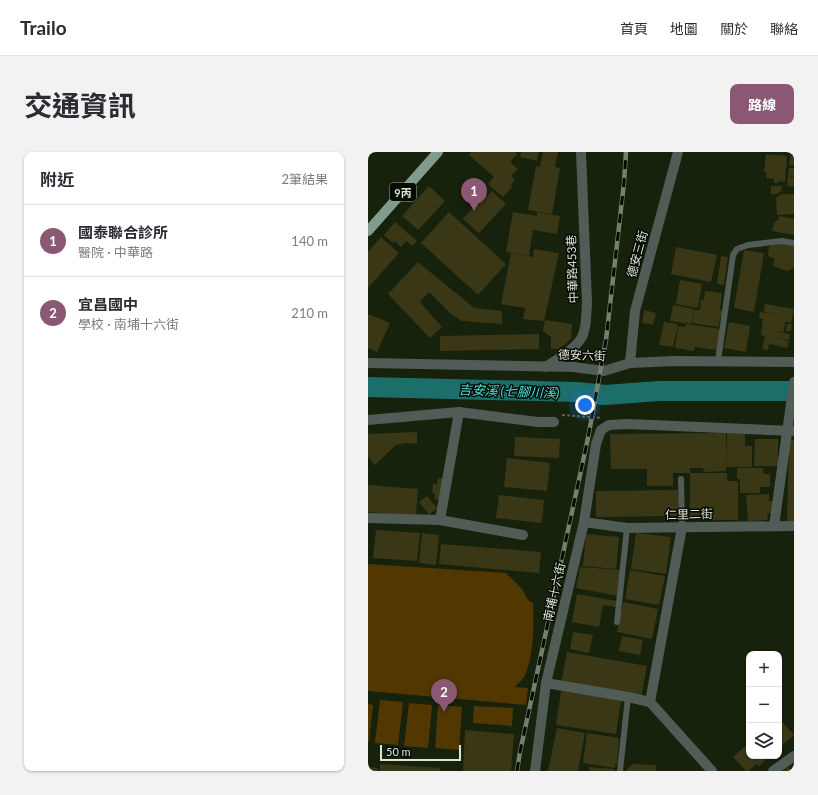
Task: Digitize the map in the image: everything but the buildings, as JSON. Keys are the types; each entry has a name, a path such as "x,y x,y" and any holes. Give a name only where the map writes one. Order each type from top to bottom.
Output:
{"main road":[{"name":"9丙","path":"368,230 438,152"}],"street":[{"name":"中華路453巷","path":"545,367 563,356 573,346 582,336 586,323 587,303 580,152"},
{"name":"德安三街","path":"630,363 635,311 678,152"},
{"name":"德安六街","path":"368,363 574,367 604,372 630,363 674,361 794,362"},
{"path":"774,526 791,431 790,416 794,382"},
{"path":"440,520 459,412"},
{"path":"368,420 459,412 538,422 556,419"},
{"path":"608,421 791,431"},
{"name":"南埔十六街","path":"534,771 546,683 584,522 596,444 601,430 608,421"},
{"path":"368,518 440,520 523,535"},
{"name":"仁里二街","path":"584,522 627,528 794,526"},
{"path":"650,702 682,527"},
{"path":"546,683 650,702 712,771"},
{"path":"774,771 794,757"}],"lane":[{"path":"718,361 734,255 737,249 748,245 782,241 794,243"},
{"path":"681,479 682,527"},
{"path":"617,622 627,528"},
{"path":"620,771 628,697"}],"path":[{"path":"556,419 608,421"}],"shaded area":[{"path":"368,564 506,573 522,589 528,600 533,603 532,649 528,667 524,676 515,687 528,688 526,705 368,691"},
{"path":"380,700 403,702 398,745 375,743"},
{"path":"409,703 432,705 428,748 404,746"},
{"path":"368,704 373,705 369,742 368,742"},
{"path":"438,705 462,707 459,750 435,748"},
{"path":"474,706 513,708 512,726 473,723"}],"waterway":[{"name":"吉安溪 (七腳川溪)","path":"368,387 577,392 605,395 659,391 794,391"}],"railway":[{"path":"517,771 588,438 606,340 624,183 626,152"}],"place":[{"name":"國泰聯合診所","path":"474,211"},
{"name":"宜昌國中","path":"444,712"}]}
